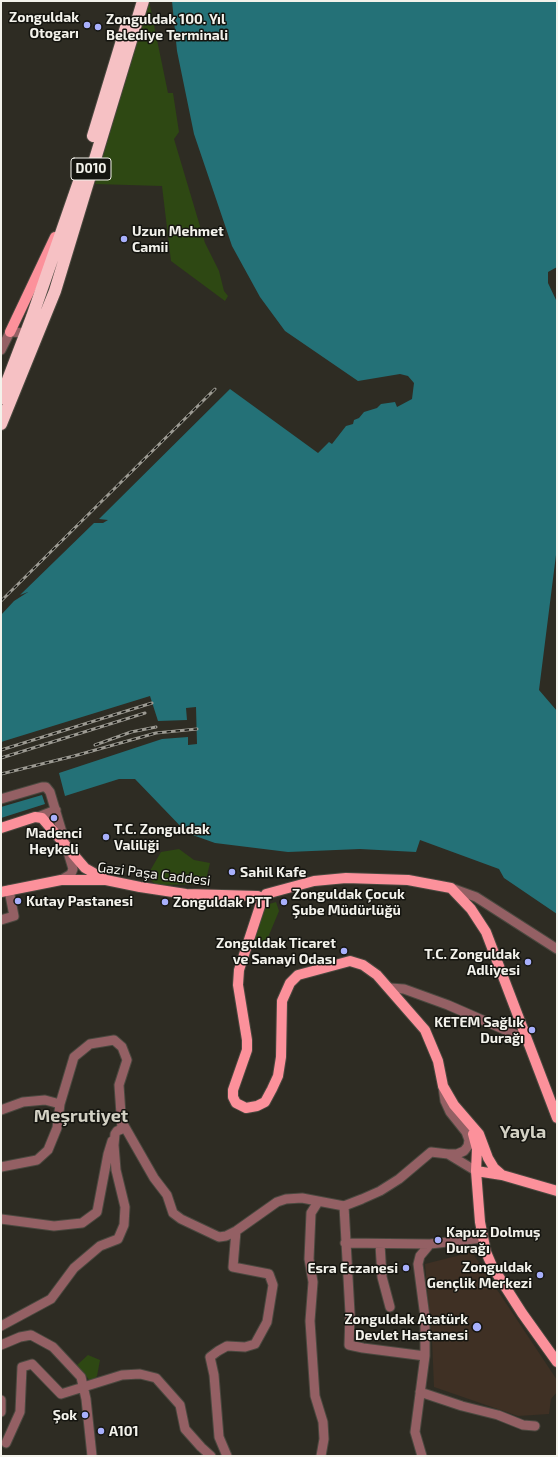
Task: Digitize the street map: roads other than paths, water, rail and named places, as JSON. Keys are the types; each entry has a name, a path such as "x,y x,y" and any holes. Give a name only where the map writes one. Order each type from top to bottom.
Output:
{"highway":[{"name":"D010","path":"1,398 36,323 70,206 134,1"},
{"name":"D010","path":"36,323 54,291 130,41 144,1"},
{"name":"D010","path":"1,424 25,362 31,335"}],"main road":[{"path":"11,331 70,206"},
{"path":"11,331 21,321 36,323"},
{"path":"1,828 42,818 85,868 106,880"},
{"name":"Gazi Paşa Caddesi","path":"3,891 61,880 106,880 186,894 262,897 314,881 346,878 408,880 451,888"},
{"path":"451,888 471,909 486,932 557,1118"},
{"path":"262,897 239,970 238,985 247,1040 247,1050 233,1090 233,1097 236,1102 246,1108 261,1104 268,1098 278,1076 281,1057 282,1001 290,983 298,975 350,961 363,965 377,975 390,988 425,1030 438,1061 442,1086 478,1134 488,1158 494,1168 502,1175"},
{"path":"469,1122 477,1149 476,1171 483,1238 486,1252 492,1266 557,1362"},
{"path":"476,1171 502,1175 557,1191"},
{"path":"478,1187 484,1180 502,1175"}],"street":[{"path":"1,350 11,331 31,335"},
{"path":"1,799 46,787 50,792 73,869 71,874 61,880"},
{"path":"38,818 55,807"},
{"path":"451,888 476,897 557,949"},
{"path":"1,920 14,916 3,891"},
{"path":"390,988 404,989 448,1005 526,1039"},
{"path":"1,1167 37,1160 48,1150 57,1128 60,1104 74,1057 90,1044 114,1040 122,1047 127,1060 120,1085 122,1129 117,1131 115,1134 108,1154 97,1212 82,1223 54,1226 1,1219"},
{"path":"121,1120 154,1178 167,1195 173,1213 181,1219 219,1237 226,1236 236,1231 278,1202 286,1199 302,1198 344,1206 380,1191 399,1179 431,1152 457,1154 464,1151 468,1146 469,1140 466,1132 450,1112 445,1101 442,1086"},
{"path":"1,1110 23,1102 45,1100 60,1104"},
{"path":"1,1326 51,1299 74,1268 100,1246 118,1239 124,1225 125,1207 116,1170 115,1134"},
{"path":"448,1154 476,1171"},
{"path":"318,1202 311,1213 309,1259 313,1282 310,1321 315,1396 323,1422 324,1439 321,1456"},
{"path":"344,1206 350,1313 349,1344 363,1348 425,1356"},
{"path":"227,1456 219,1437 214,1376 210,1357 227,1346 245,1347 255,1344 267,1322 273,1285 269,1274 233,1267 236,1231"},
{"path":"346,1244 430,1244 483,1238"},
{"path":"380,1244 382,1276 390,1307"},
{"path":"422,1456 415,1432 425,1356 425,1317 418,1264 420,1256 430,1244"},
{"path":"1,1345 20,1337 31,1335 54,1347 81,1377 84,1387 92,1456"},
{"path":"6,1443 20,1412 22,1367 32,1364 61,1394 122,1375 140,1374 156,1378 180,1405 185,1429 201,1448 211,1456"},
{"path":"420,1392 462,1406 498,1415 523,1425 535,1426"},
{"path":"1,1400 1,1412"}],"water":[{"path":"172,1 557,1 557,267 548,272 548,283 557,302 557,547 539,690 557,711 557,914 504,878 499,869 420,840 416,852 360,849 288,852 215,843 187,833 135,779 119,779 65,796 59,773 162,739 188,737 188,745 197,744 196,707 186,708 187,720 158,721 150,696 1,742 1,615 14,601 28,592 20,595 94,523 103,523 108,520 99,519 230,389 318,453 329,442 332,444 346,426 353,424 354,420 359,418 364,412 377,408 381,404 395,402 397,407 412,399 414,383 408,376 400,374 358,381 285,331 260,297 232,246 194,134 177,51"},
{"path":"42,795 45,804 1,818 1,807"}],"railway":[{"path":"1,601 215,389"},
{"path":"1,750 152,703"},
{"path":"1,758 145,713"},
{"path":"95,745 131,732 156,727"},
{"path":"1,774 74,756 156,733 197,729"}],"place":[{"name":"Zonguldak Otogarı","path":"87,25"},
{"name":"Zonguldak 100. Yıl Belediye Terminali","path":"98,27"},
{"name":"Uzun Mehmet Camii","path":"124,239"},
{"name":"Madenci Heykeli","path":"54,818"},
{"name":"T.C. Zonguldak Valiliği","path":"106,837"},
{"name":"Sahil Kafe","path":"232,872"},
{"name":"Kutay Pastanesi","path":"18,901"},
{"name":"Zonguldak PTT","path":"165,902"},
{"name":"Zonguldak Çocuk Şube Müdürlüğü","path":"284,902"},
{"name":"Zonguldak Ticaret ve Sanayi Odası","path":"344,951"},
{"name":"T.C. Zonguldak Adliyesi","path":"528,962"},
{"name":"KETEM Sağlık Durağı","path":"532,1030"},
{"name":"Kapuz Dolmuş Durağı","path":"438,1240"},
{"name":"Esra Eczanesi","path":"406,1268"},
{"name":"Zonguldak Gençlik Merkezi","path":"540,1275"},
{"name":"Zonguldak Atatürk Devlet Hastanesi","path":"477,1327"},
{"name":"Şok","path":"85,1415"},
{"name":"A101","path":"101,1431"}],"district":[{"name":"Meşrutiyet","path":"81,1116"},
{"name":"Yayla","path":"523,1132"}]}
